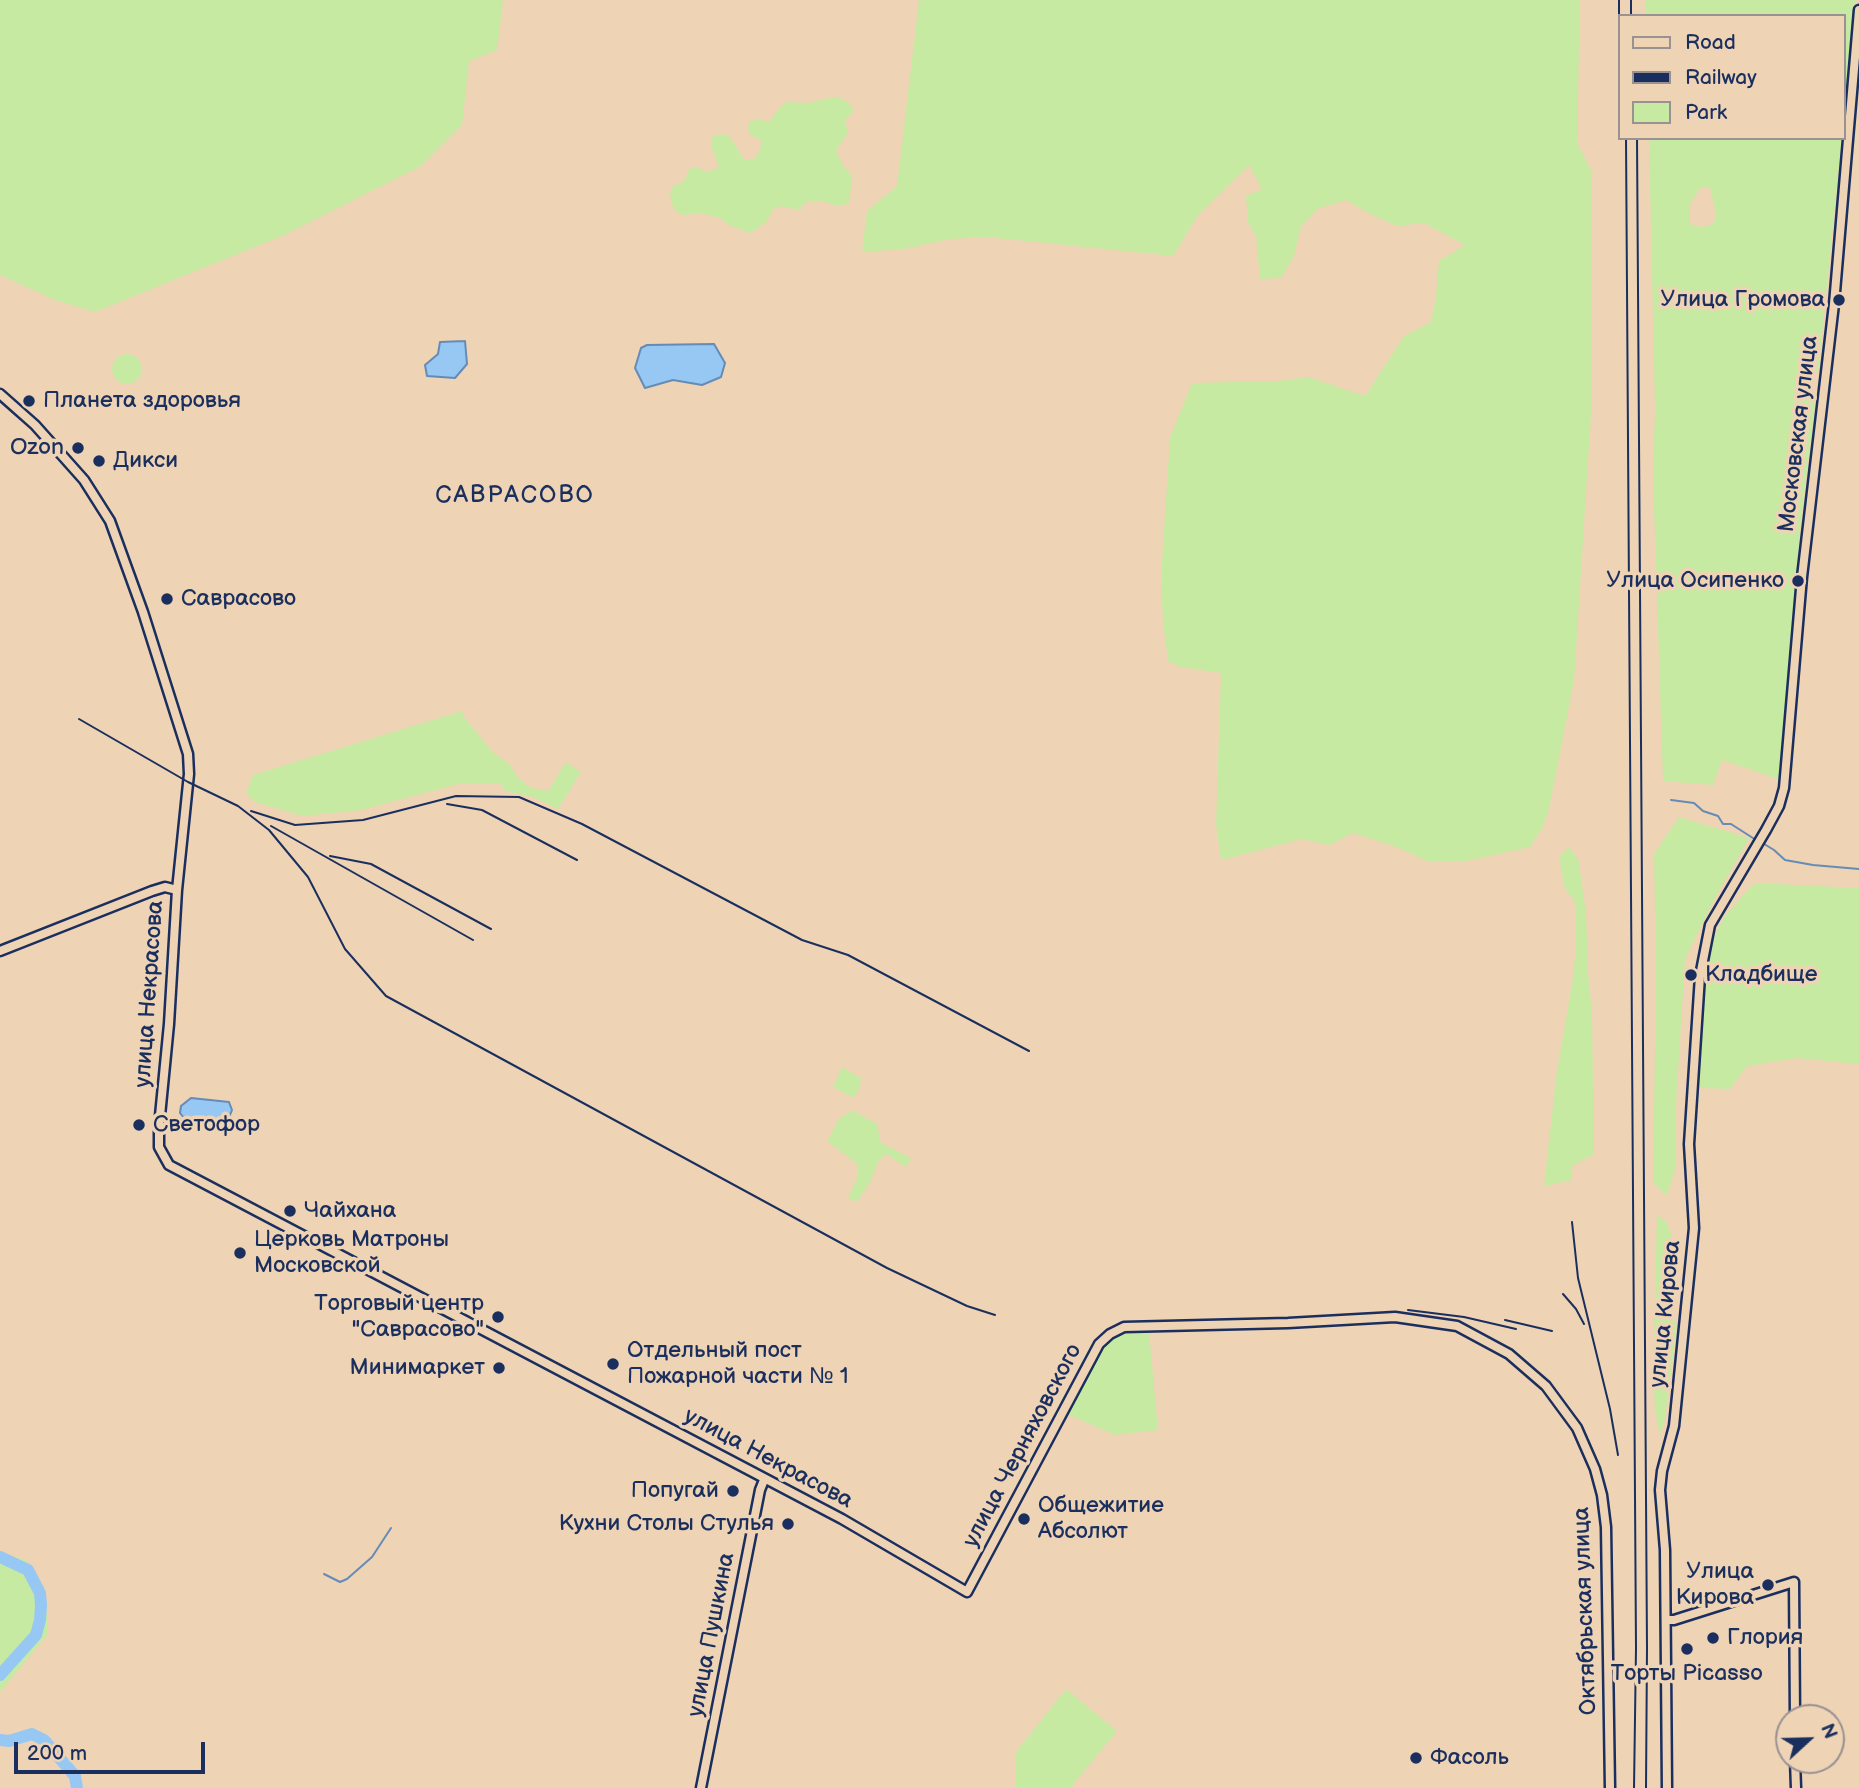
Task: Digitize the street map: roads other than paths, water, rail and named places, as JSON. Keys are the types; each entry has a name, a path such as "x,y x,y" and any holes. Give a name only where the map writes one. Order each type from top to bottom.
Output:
{"street":[{"name":"Московская улица","path":"1752,854 1782,800 1788,759 1802,577 1834,304 1859,10"},
{"name":"улица Некрасова","path":"0,394 35,425 89,485 110,521 135,589 188,754 189,774 177,890 169,1024 159,1126 159,1147 169,1166 842,1519 967,1592"},
{"name":"улица Кирова","path":"1667,1788 1665,1550 1660,1490 1662,1471 1674,1426 1694,1228 1689,1144 1700,976 1710,925 1752,854"},
{"path":"0,951 152,891 165,887 177,890"},
{"name":"Октябрьская улица","path":"1124,1327 1317,1322 1395,1317 1457,1326 1509,1354 1546,1387 1577,1428 1595,1469 1602,1495 1606,1527 1611,1788"},
{"name":"улица Черняховского","path":"967,1592 1099,1344 1107,1336 1124,1327"},
{"name":"улица Пушкина","path":"701,1788 764,1479"},
{"path":"1666,1620 1674,1620 1794,1582 1795,1704"}],"water":[{"path":"465,341 467,364 455,378 427,376 425,365 438,354 440,342"},
{"path":"714,344 725,363 721,377 702,385 673,380 645,388 635,368 641,348 647,345"},
{"path":"191,1098 229,1102 232,1110 228,1120 215,1126 184,1118 180,1113 181,1106"}],"waterway":[{"path":"1671,800 1694,803 1703,811 1718,816 1723,824 1731,824 1756,840"},
{"path":"1761,842 1785,860 1859,869"},
{"path":"324,1574 340,1582 347,1579 372,1557 391,1528"},
{"path":"0,1557 28,1570 40,1593 41,1605 36,1635 0,1675"},
{"path":"0,1740 9,1741 32,1734 44,1740 75,1776 77,1788"}],"railway":[{"path":"1619,0 1619,14"},
{"path":"1631,0 1631,14"},
{"path":"1626,140 1636,1648 1634,1788"},
{"path":"1637,140 1646,1788"},
{"path":"79,719 188,782 238,806 269,830 308,877 345,949 386,996 887,1268 967,1306 995,1315"},
{"path":"251,811 295,825 363,820 456,796 519,797 582,824 802,940 848,955 1029,1051"},
{"path":"447,804 482,810 577,860"},
{"path":"271,826 473,940"},
{"path":"330,856 371,864 491,929"},
{"path":"1572,1222 1578,1278 1610,1409 1618,1455"},
{"path":"1563,1294 1584,1324"},
{"path":"1408,1310 1464,1317 1516,1329"},
{"path":"1505,1320 1552,1331"}],"place":[{"name":"Улица Громова","path":"1839,300"},
{"name":"Планета здоровья","path":"29,401"},
{"name":"Ozon","path":"78,448"},
{"name":"Дикси","path":"99,461"},
{"name":"Улица Осипенко","path":"1798,581"},
{"name":"Саврасово","path":"167,599"},
{"name":"Кладбище","path":"1691,975"},
{"name":"Светофор","path":"139,1125"},
{"name":"Чайхана","path":"290,1211"},
{"name":"Церковь Матроны Московской","path":"240,1253"},
{"name":"Торговый центр \"Саврасово\"","path":"498,1317"},
{"name":"Отдельный пост Пожарной части № 1","path":"613,1364"},
{"name":"Минимаркет","path":"499,1368"},
{"name":"Попугай","path":"733,1491"},
{"name":"Общежитие Абсолют","path":"1024,1519"},
{"name":"Кухни Столы Стулья","path":"788,1524"},
{"name":"Улица Кирова","path":"1768,1585"},
{"name":"Глория","path":"1713,1638"},
{"name":"Торты Picasso","path":"1687,1649"},
{"name":"Фасоль","path":"1416,1758"}],"district":[{"name":"САВРАСОВО","path":"515,496"}]}
